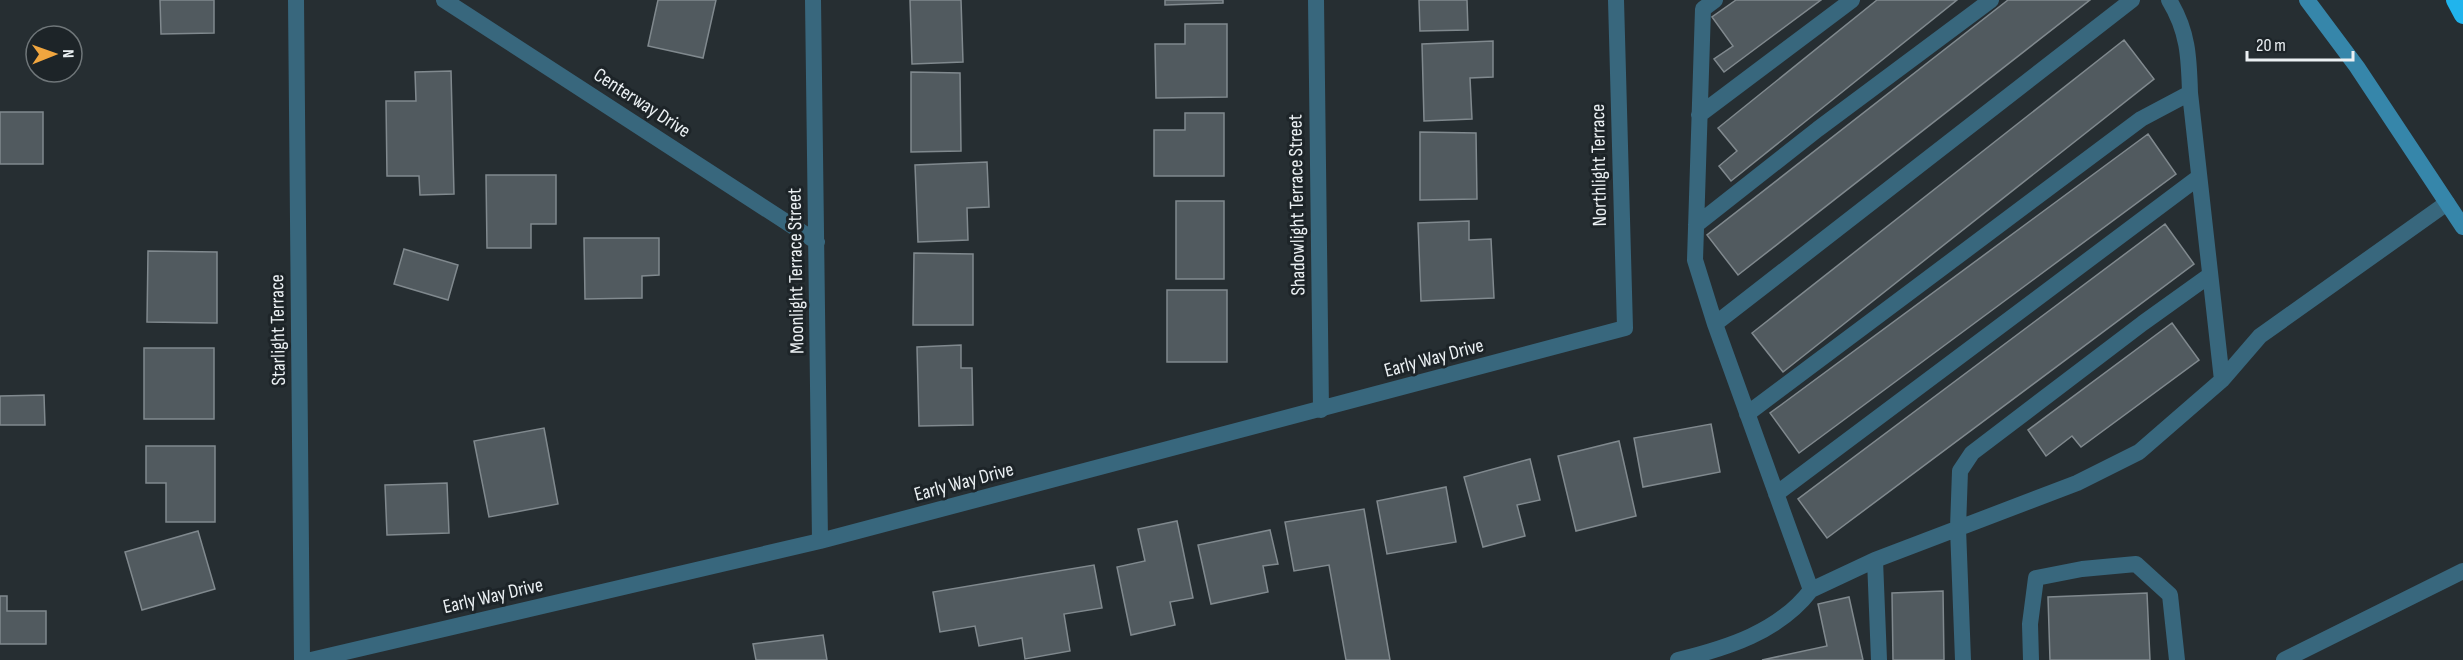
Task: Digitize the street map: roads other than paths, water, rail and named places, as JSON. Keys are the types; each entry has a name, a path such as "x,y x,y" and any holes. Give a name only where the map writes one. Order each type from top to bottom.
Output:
{"highway":[{"path":"2455,0 2463,15"}],"main road":[{"path":"2307,0 2357,67 2463,227"}],"street":[{"name":"Starlight Terrace","path":"296,0 302,660"},
{"name":"Centerway Drive","path":"444,0 818,242"},
{"name":"Moonlight Terrace Street","path":"813,0 818,242 820,541"},
{"name":"Shadowlight Terrace Street","path":"1316,0 1321,410"},
{"name":"Northlight Terrace","path":"1616,0 1625,328"},
{"path":"1715,0 1703,9 1695,260 1715,324 1811,590"},
{"path":"1699,115 1852,0"},
{"path":"1696,225 1818,129 1991,0"},
{"path":"1715,324 2132,0"},
{"path":"2169,0 2179,16 2189,49 2190,93 2222,381"},
{"path":"1747,414 2131,126 2190,93"},
{"path":"1776,494 2199,177"},
{"path":"1678,660 1713,651 1773,626 1799,606 1811,590 1875,560 2077,483 2139,452 2222,381 2260,336 2447,203"},
{"path":"1963,660 1958,528 1960,471 1972,453 2210,275"},
{"name":"Early Way Drive","path":"311,660 820,541 1625,328"},
{"path":"1875,560 1879,660"},
{"path":"2031,660 2030,624 2036,578 2082,569 2136,564 2170,595 2177,660"},
{"path":"2284,660 2463,571"}]}
